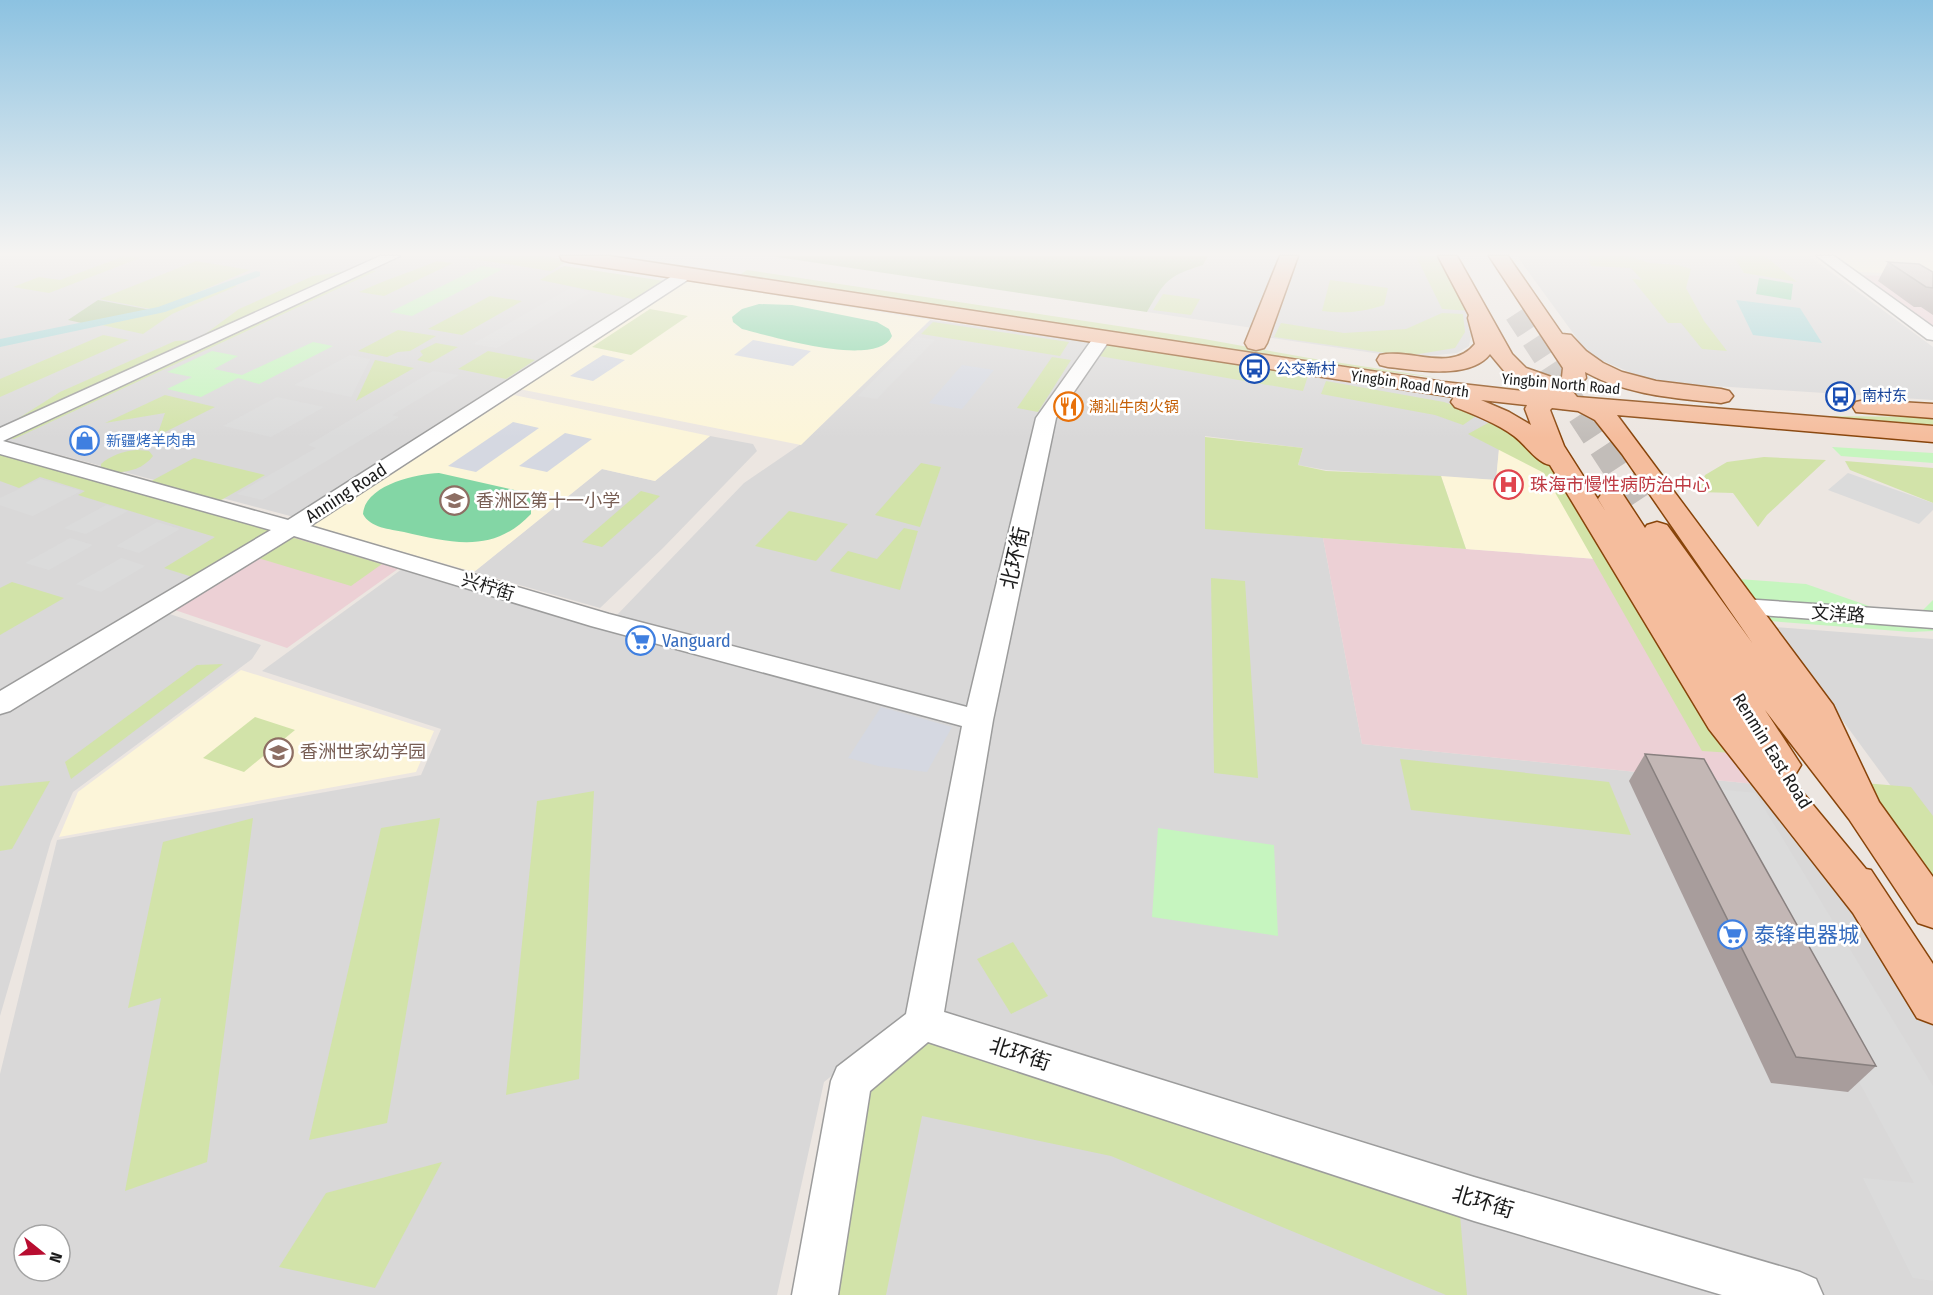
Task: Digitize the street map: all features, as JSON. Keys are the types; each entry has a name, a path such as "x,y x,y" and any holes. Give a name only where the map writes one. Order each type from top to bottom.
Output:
{"main road":[{"name":"Yingbin Road North","path":"980,316 1102,338 1250,351 1353,376 1558,398 1624,409 1926,434"},
{"name":"Yingbin North Road","path":"1025,316 1250,351 1324,353 1508,381 1558,398 1795,404 1933,411"},
{"path":"1265,316 1250,351 1297,362 1558,398 1806,412 1908,410"},
{"path":"1324,353 1450,365 1470,360 1482,353 1495,316"},
{"path":"1497,316 1503,357 1518,373 1558,398 1604,415 1631,449 1820,714 1863,809"},
{"path":"1538,316 1574,369 1574,378 1558,398 1553,423 1566,419 1604,427 1631,449"},
{"path":"1547,316 1575,356 1602,371 1655,388 1795,404"},
{"path":"1503,357 1521,366 1539,370 1560,368 1565,357"},
{"path":"1353,376 1452,399 1493,412 1522,428 1543,448 1610,498"},
{"path":"1558,398 1610,498"},
{"path":"1700,546 1689,512 1646,449 1646,440 1658,430 1676,424 1704,423 1926,434"},
{"name":"Renmin East Road","path":"1610,498 1863,809 1933,910"},
{"name":"Renmin East Road","path":"1610,498 1933,1003"}],"street":[{"path":"0,436 261,316"},
{"name":"Anning Road","path":"0,704 291,528 612,316"},
{"path":"1907,316 1933,335"},
{"name":"北环街","path":"1102,338 1046,418 978,720 923,1023 1474,1199 1800,1295"},
{"name":"兴柠街","path":"0,447 291,528 600,620 709,660 978,720"},
{"name":"文洋路","path":"1743,607 1933,620"},
{"path":"815,1295 851,1081 923,1023"}],"shaded area":[{"path":"0,316 609,316 294,517 0,439"},
{"path":"521,316 550,316 497,348 473,344"},
{"path":"631,316 908,316 930,320 801,445 519,389"},
{"path":"1176,316 1257,316 1253,328"},
{"path":"1273,316 1467,316 1472,332 1469,346 1457,353 1408,358 1265,337"},
{"path":"1561,316 1891,316 1933,347 1933,400 1653,382 1589,355"},
{"path":"1907,316 1933,316 1933,335"},
{"path":"930,320 1091,342 1044,411 972,712 615,617 744,483 801,444"},
{"path":"917,337 935,340 877,399 858,396"},
{"path":"1102,338 1388,385 1452,399 1502,418 1496,480 1326,470 1298,465 1303,448 1205,436 1205,528 1323,538 1362,744 1774,786 1933,1004 1933,1295 815,1295 923,1023 1046,419"},
{"path":"753,340 811,351 793,366 734,355"},
{"path":"350,355 370,359 351,397 294,385"},
{"path":"603,355 625,360 593,381 570,376"},
{"path":"962,365 994,370 962,409 929,403"},
{"path":"433,371 459,375 392,415 399,417 262,500 237,494 316,448 308,445"},
{"name":"香洲区第十一小学","path":"514,395 710,436 655,481 602,469 474,572 311,526"},
{"path":"277,397 324,407 271,437 223,426"},
{"name":"珠海市慢性病防治中心","path":"1502,418 1623,561 1466,549 1441,476 1496,480"},
{"path":"513,422 539,428 476,472 448,466"},
{"path":"565,433 592,439 547,472 519,466"},
{"path":"710,436 753,444 757,451 663,548 600,608 474,572 602,469 655,481"},
{"path":"0,457 269,533 0,698"},
{"path":"1848,473 1933,503 1933,510 1919,524 1828,490"},
{"path":"40,479 81,491 33,516 0,505 0,498"},
{"path":"106,505 128,511 86,534 64,528"},
{"path":"157,522 180,529 139,553 116,546"},
{"path":"290,533 402,566 287,648 169,608"},
{"path":"70,538 93,545 49,570 25,563"},
{"path":"1323,538 1623,561 1774,786 1362,744"},
{"path":"121,558 145,566 101,592 76,584"},
{"path":"402,569 965,722 905,1017 824,1082 777,1295 0,1295 0,1074 57,840 421,775 441,729 262,671"},
{"path":"161,611 261,645 252,659 73,792 51,841 0,1016 0,709"},
{"path":"1774,627 1933,639 1933,843 1879,770"},
{"name":"香洲世家幼学园","path":"241,670 434,731 416,772 59,837 78,792"},
{"path":"881,707 952,727 927,772 878,766 848,758"},
{"path":"1699,787 1755,793 1933,1086 1933,1281 1913,1278 1863,1178 1914,1183"}],"green space":[{"path":"73,316 121,316 86,324 68,320"},
{"path":"135,316 168,316 143,334 97,324"},
{"path":"229,316 278,316 14,439 0,436 0,430 60,392 175,341 197,340"},
{"path":"452,316 495,316 462,335 428,329"},
{"path":"639,316 687,316 631,355 592,347"},
{"path":"849,316 877,322 889,329 892,336 882,345 866,350 822,348 742,329 733,322 732,317"},
{"path":"995,316 1055,316 1439,378 1215,351"},
{"path":"1434,316 1463,316 1465,332 1455,348 1407,356 1274,337 1281,323 1344,333 1406,329"},
{"path":"1663,316 1702,316 1727,351 1702,349 1681,323 1668,323"},
{"path":"933,322 1069,342 1060,356 921,334"},
{"path":"398,330 436,336 410,351 398,352 387,357 358,351"},
{"path":"103,335 129,340 0,397 0,379"},
{"path":"313,342 333,346 259,384 238,378 201,397 167,389 192,377 167,372 212,351 238,356 214,369 242,375"},
{"path":"436,343 458,347 430,363 417,360 423,355 420,351"},
{"path":"1108,344 1308,376 1303,391 1099,356"},
{"path":"488,351 535,360 506,379 458,369"},
{"path":"1052,357 1071,360 1038,412 1017,408"},
{"path":"375,360 414,368 356,401"},
{"path":"1326,381 1444,402 1479,414 1463,425 1435,415 1321,394"},
{"path":"165,395 215,407 157,436 165,413 105,423"},
{"path":"1668,406 1818,416 1933,417 1933,428"},
{"path":"1497,418 1560,473 1733,753 1702,751 1544,473 1468,434"},
{"path":"1205,437 1303,448 1298,465 1326,471 1441,476 1466,549 1205,529"},
{"path":"1832,447 1933,453 1933,463 1841,456"},
{"path":"149,451 153,456 142,466 129,471 101,470 101,464 109,458 123,452"},
{"path":"0,452 283,530 202,580 164,568 215,537 78,495 85,491 40,477 19,488 0,481"},
{"path":"1764,457 1826,460 1767,515 1758,527 1733,493 1699,492 1705,475 1727,462"},
{"path":"194,458 265,475 216,503 144,485"},
{"path":"1845,461 1933,468 1933,503 1850,470"},
{"path":"921,463 941,467 920,527 875,515"},
{"path":"439,473 523,492 531,499 531,514 517,527 502,535 487,540 455,542 387,529 370,522 363,514 372,496 393,483"},
{"path":"641,491 660,496 602,547 582,542"},
{"path":"789,511 848,524 816,561 755,546"},
{"path":"904,528 918,531 900,590 830,571 848,551 877,559"},
{"path":"291,537 382,564 351,586 258,558"},
{"path":"1211,578 1245,581 1258,778 1214,773"},
{"path":"1738,579 1806,584 1912,621 1933,600 1933,631 1911,632 1769,621"},
{"path":"12,582 64,598 0,635 0,588"},
{"path":"223,664 71,779 65,762 197,665"},
{"path":"255,717 295,730 244,772 203,758"},
{"path":"1400,759 1609,782 1631,835 1411,810"},
{"path":"50,781 12,849 0,851 0,786"},
{"path":"1864,783 1911,787 1933,816 1933,880"},
{"path":"594,791 579,1079 506,1095 537,801"},
{"path":"253,818 207,1162 125,1191 161,998 128,1008 163,842"},
{"path":"440,818 387,1123 309,1140 381,828"},
{"path":"1158,828 1274,845 1278,936 1152,917"},
{"path":"1013,942 1048,996 1011,1014 977,959"},
{"path":"925,1033 1459,1204 1467,1295 1446,1295 1111,1156 922,1116 886,1295 824,1295 864,1083"},
{"path":"442,1162 375,1288 279,1267 326,1193"}],"water":[{"path":"1744,316 1805,316 1822,343 1753,335"}],"building":[{"path":"1645,754 1704,759 1876,1066 1796,1057"}],"waterway":[{"path":"0,343 130,316"}],"tunnel":[{"path":"1517,316 1560,383"},
{"path":"1559,382 1640,506"}],"place":[{"name":"公交新村","path":"1255,369"},
{"name":"南村东","path":"1841,396"},
{"name":"潮汕牛肉火锅","path":"1068,407"},
{"name":"新疆烤羊肉串","path":"85,441"},
{"name":"珠海市慢性病防治中心","path":"1509,485"},
{"name":"香洲区第十一小学","path":"455,501"},
{"name":"Vanguard","path":"641,641"},
{"name":"香洲世家幼学园","path":"279,752"},
{"name":"泰锋电器城","path":"1733,935"}]}
